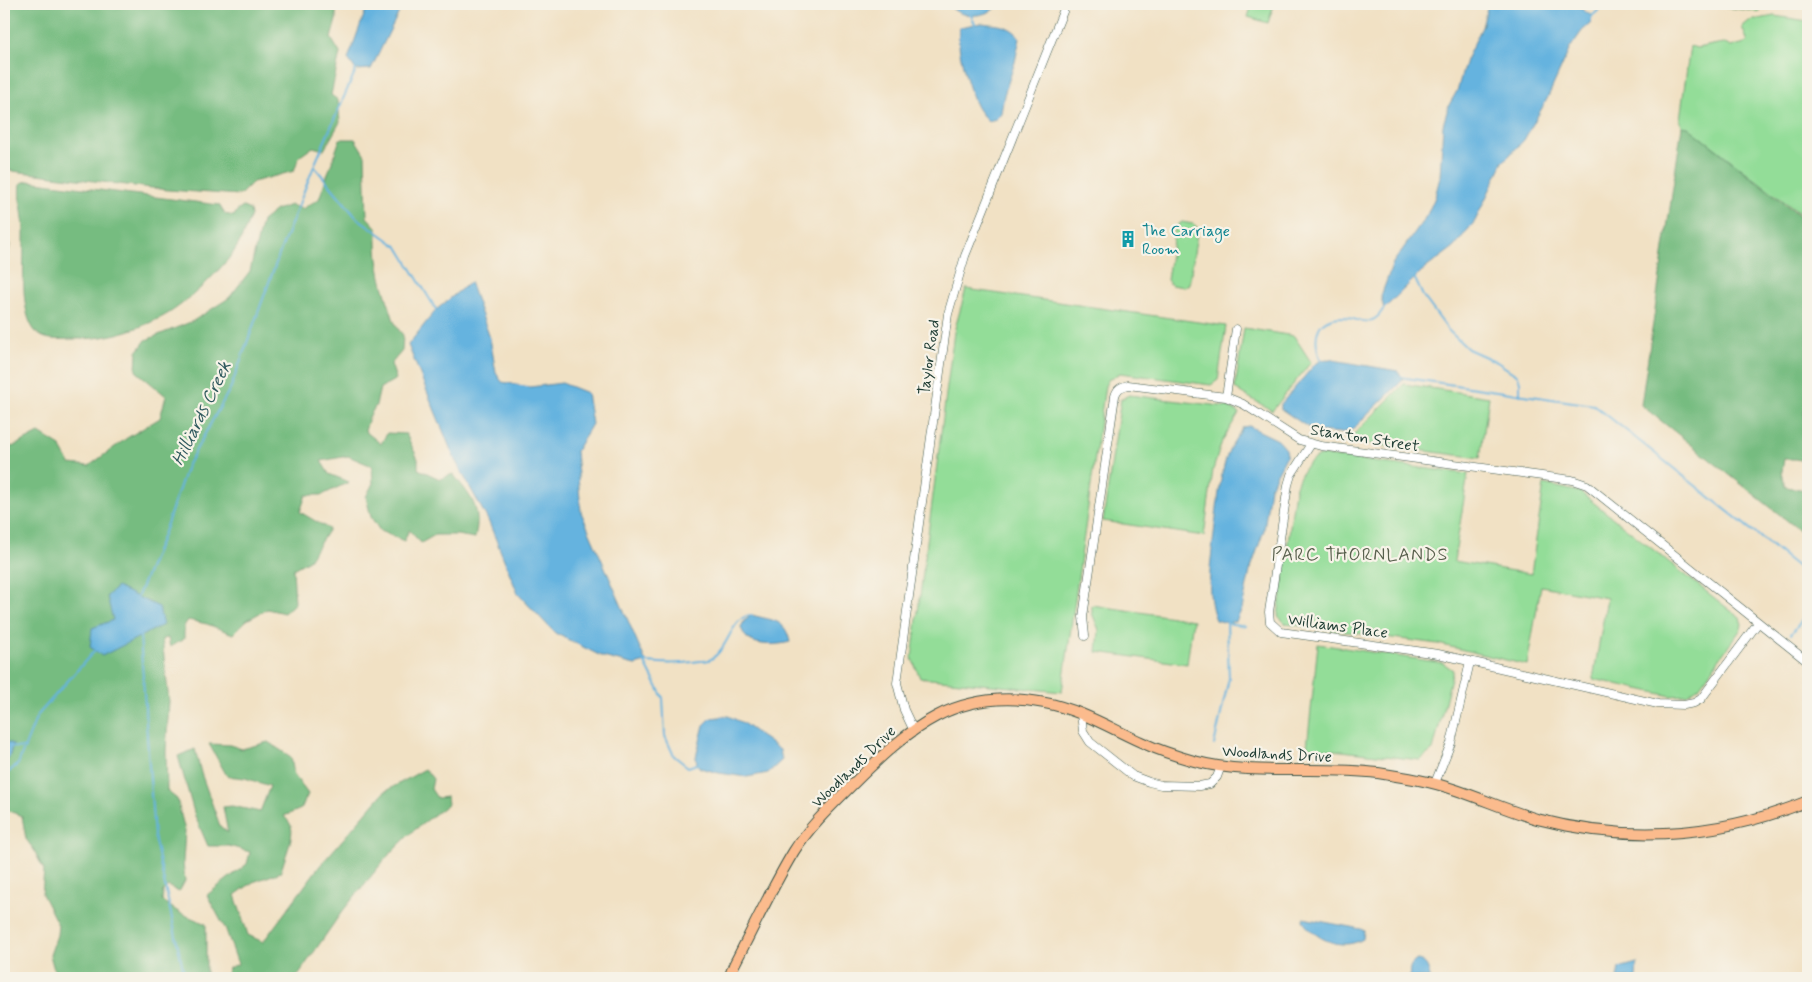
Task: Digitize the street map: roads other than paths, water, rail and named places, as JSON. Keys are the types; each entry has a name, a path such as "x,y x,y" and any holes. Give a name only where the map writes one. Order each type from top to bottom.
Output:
{"main road":[{"name":"Woodlands Drive","path":"729,978 796,847 832,805 888,750 913,729 935,716 958,707 988,701 1008,699 1034,701 1064,708 1166,752 1196,761 1221,766 1266,770 1372,773 1435,783 1535,818 1586,829 1634,834 1680,833 1731,826 1780,812 1808,801"}],"street":[{"name":"Taylor Road","path":"913,729 904,710 897,683 901,641 948,314 965,256 1066,4"},
{"path":"1226,397 1236,329"},
{"name":"Stanton Street","path":"1085,636 1084,617 1113,406 1117,390 1121,386 1128,385 1226,397 1243,404 1299,440 1311,444 1572,480 1587,485 1808,662"},
{"name":"Williams Place","path":"1311,444 1291,475 1288,485 1269,612 1270,622 1281,632 1438,654 1658,704 1684,705 1701,699 1758,623"},
{"path":"1435,783 1451,743 1470,662"},
{"path":"1081,714 1082,732 1090,742 1133,776 1149,782 1161,785 1199,786 1210,784 1217,777 1221,766"}],"water":[{"path":"368,4 403,4 371,69 356,70 348,59"},
{"path":"948,4 994,4 994,9 983,14 970,15 952,9"},
{"path":"1488,4 1576,5 1592,16 1591,23 1582,31 1570,48 1547,99 1524,140 1503,162 1475,221 1454,247 1422,271 1384,309 1381,296 1393,263 1427,215 1435,197 1440,177 1443,125 1449,105 1457,91 1466,60 1482,27"},
{"path":"981,23 1007,28 1016,33 1020,38 1015,62 1004,95 1001,113 996,119 988,121 977,107 968,85 959,43 960,27"},
{"path":"470,282 490,338 496,373 502,382 530,387 562,383 587,393 592,424 576,451 581,512 646,662 635,665 603,657 555,633 518,594 488,520 455,460 408,345 436,310"},
{"path":"1327,359 1398,371 1403,380 1353,429 1341,433 1319,431 1306,426 1281,409 1281,404 1316,363"},
{"path":"1249,426 1278,440 1286,449 1287,455 1270,487 1264,530 1250,571 1242,609 1236,621 1227,623 1216,620 1212,609 1210,597 1211,561 1223,468 1229,450 1243,427"},
{"path":"117,587 159,607 163,625 102,656 90,647 92,628 113,620 107,596"},
{"path":"752,615 781,624 788,634 790,642 762,644 751,641 741,628 744,621"},
{"path":"728,716 743,723 780,750 782,760 768,773 747,777 700,768 696,757 704,725 711,718"},
{"path":"4,741 13,744 9,758 4,760"},
{"path":"1303,918 1361,929 1364,931 1363,939 1350,944 1343,944 1323,939 1310,929"},
{"path":"1417,960 1425,964 1430,978 1410,978 1410,968"},
{"path":"1637,963 1636,978 1617,978 1619,968"}],"waterway":[{"path":"1591,17 1601,8 1601,4"},
{"path":"970,13 975,24"},
{"name":"Hilliards Creek","path":"137,598 163,535 187,466 231,387 280,252 314,166 357,67"},
{"path":"314,166 356,217 398,247 437,311"},
{"path":"1414,277 1423,296 1448,330 1468,349 1497,362 1518,376 1520,395"},
{"path":"1321,362 1317,346 1318,331 1321,325 1333,318 1343,317 1367,322 1376,318 1384,308"},
{"path":"1399,377 1594,405 1808,575"},
{"path":"1791,634 1808,613"},
{"path":"646,662 679,663 710,660 722,648 739,621 752,615"},
{"path":"1214,745 1229,678 1227,621"},
{"path":"1227,623 1245,626"},
{"path":"140,635 154,836 185,978"},
{"name":"Hilliards Creek","path":"4,776 18,764 37,716 95,650"},
{"path":"644,661 663,698 665,736 674,756 688,767 697,764"},
{"path":"10,747 25,748"}],"place":[{"name":"The Carriage Room","path":"1128,239"}],"district":[{"name":"PARC THORNLANDS","path":"1360,554"}]}
